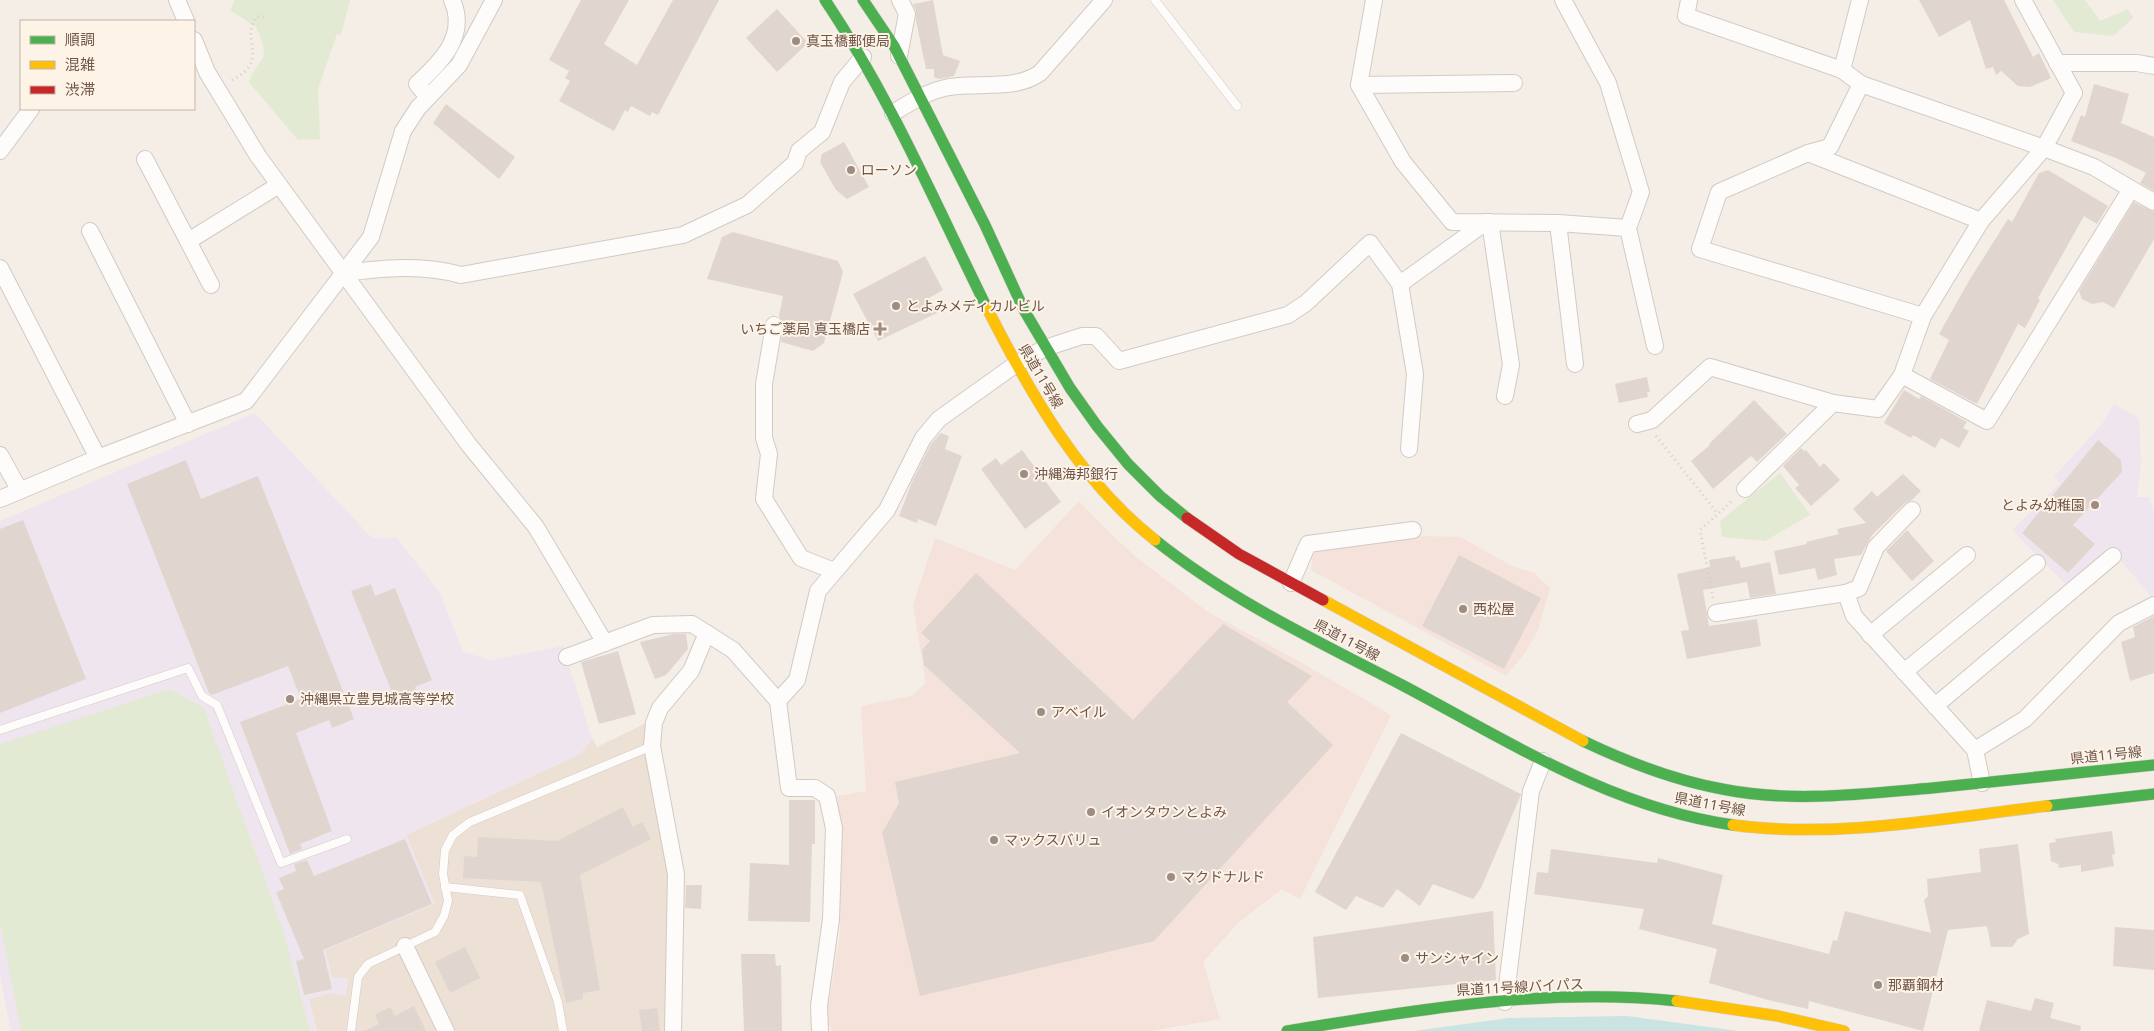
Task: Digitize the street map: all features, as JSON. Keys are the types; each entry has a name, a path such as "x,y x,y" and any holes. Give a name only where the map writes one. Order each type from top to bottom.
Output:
{"main road":[{"name":"県道11号線","path":"825,0 863,57 893,113 1016,364 1051,422 1091,478 1129,518 1162,547 1203,576 1281,622 1581,780 1652,807 1700,820 1765,829 1803,830 1913,822 2154,794"},
{"name":"県道11号線","path":"863,0 899,56 985,225 1024,310 1070,388 1097,426 1128,464 1160,496 1199,527 1223,543 1291,583 1564,732 1616,757 1680,779 1746,793 1812,798 2154,765"},
{"name":"県道11号線バイパス","path":"1287,1031 1444,1006 1570,997 1666,1001 1804,1021 1844,1031"}],"street":[{"path":"177,0 186,20"},
{"path":"428,97 417,84 439,64 452,45 458,24 456,9 452,0"},
{"path":"0,499 98,458 246,401 371,236 403,131 418,108 459,65 494,0"},
{"path":"899,56 908,14 900,0"},
{"path":"893,113 920,96 950,87 1013,83 1029,80 1040,73 1104,0"},
{"path":"1374,0 1359,85 1403,162 1452,222 1558,224 1628,228"},
{"path":"1563,0 1608,83 1641,192 1628,228 1655,346"},
{"path":"1689,0 1686,16 1842,70 1861,84 2094,167 2154,202"},
{"path":"1842,70 1860,0"},
{"path":"1637,424 1652,420 1710,367 1833,403 1878,409 1902,375 1922,316 1982,222 2044,148 2074,94 2023,0"},
{"path":"195,42 207,72 258,156 469,445 536,527 605,643"},
{"path":"344,273 381,268 437,268 461,275 683,235 747,205 795,163 799,151 822,132 842,82 863,57"},
{"path":"2058,63 2137,63 2154,66"},
{"path":"1359,85 1514,83"},
{"path":"1861,84 1830,147 1808,153 1719,192 1700,249 1922,316"},
{"path":"0,152 30,110"},
{"path":"1808,153 1982,222"},
{"path":"145,159 190,240 212,285"},
{"path":"190,240 279,185"},
{"path":"1902,375 1987,421 2131,190"},
{"path":"1400,284 1488,222"},
{"path":"1488,222 1511,366 1505,396"},
{"path":"1558,224 1575,364"},
{"path":"90,231 188,424"},
{"path":"778,701 797,680 818,591 887,510 923,438 939,419 1016,364 1045,348 1082,336 1096,336 1119,361 1288,315 1306,303 1370,243 1400,284 1415,374 1409,449"},
{"path":"0,268 98,458"},
{"path":"774,325 764,384 764,438 769,454 764,499 801,558 834,571"},
{"path":"1745,489 1833,403"},
{"path":"0,455 20,491"},
{"path":"1716,613 1846,593 1859,588 1876,547 1912,510"},
{"path":"1291,583 1308,544 1413,530"},
{"path":"1870,634 1967,555"},
{"path":"1935,706 2113,556"},
{"path":"1904,672 2037,563"},
{"path":"1846,593 1854,616 1975,750 1982,783"},
{"path":"1975,750 2025,719 2119,623 2154,605"},
{"path":"567,657 653,625 692,624 733,650 778,701 790,788 815,788 827,796 834,828 831,919 819,1006 820,1031"},
{"path":"672,1031 676,874 652,746 654,723 660,708 691,671 707,633"},
{"path":"1505,1002 1531,791 1543,761"},
{"path":"405,946 446,1031"}],"lane":[{"path":"1155,0 1237,106"},
{"path":"0,730 188,668 202,696 217,705 280,863 347,839"},
{"path":"351,1031 358,977 368,964 435,932 444,916 448,901 443,874 446,850 453,835 470,822 652,746"},
{"path":"445,887 520,895 558,1002 563,1031"}],"path":[{"path":"216,88 238,77 248,69 253,61 252,28 254,21 256,17 264,17"},
{"path":"1654,434 1718,514"},
{"path":"1716,613 1700,530 1745,489"}],"shaded area":[{"name":"とよみ幼稚園","path":"2114,404 2139,418 2141,463 2137,497 2149,497 2154,514 2154,595 2151,596 2109,547 2066,585 2012,530 2060,483 2054,477 2102,424"},
{"name":"沖縄県立豊見城高等学校","path":"255,413 370,536 382,539 396,537 440,593 463,652 491,660 563,646 592,739 580,754 406,835 435,904 325,950 332,977 348,978 346,995 331,993 309,999 317,1031 11,1031 0,975 0,521"},
{"name":"イオンタウンとよみ","path":"1079,501 1136,557 1208,612 1295,659 1391,715 1300,899 1282,889 1238,923 1203,962 1220,1019 1151,1031 832,1031 826,1019 840,935 841,827 837,796 866,791 861,706 911,696 926,683 913,605 935,538 1015,570"},
{"name":"西松屋","path":"1418,536 1460,537 1514,567 1534,573 1550,588 1538,630 1525,653 1506,676 1311,570 1313,554 1321,546"},
{"path":"648,722 670,880 667,1031 317,1031 309,999 331,993 346,995 332,977 325,950 434,904 406,835 580,754 592,739 597,747"}],"green space":[{"path":"235,0 350,0 341,35 337,34 318,89 320,139 298,140 249,82 264,56 263,44 256,27 230,10"},
{"path":"2053,0 2085,0 2100,21 2128,9 2133,18 2113,36 2074,32"},
{"path":"1780,473 1810,515 1765,541 1722,537 1720,521"},
{"path":"170,689 204,708 283,930 310,1031 21,1031 0,922 0,744"}],"water":[{"path":"1627,1016 1738,1031 1414,1031 1509,1018"}],"building":[{"path":"581,0 629,0 604,44 637,65 673,0 719,0 658,115 652,112 650,116 631,106 628,112 625,110 614,131 559,101 570,81 565,78 569,71 549,60"},
{"path":"933,0 943,55 960,61 954,76 939,79 934,77 934,69 926,69 916,21 916,10 913,4"},
{"path":"1919,0 2004,0 2033,57 2039,53 2051,78 2030,87 2018,86 2001,71 1996,75 1993,67 1986,69 1970,20 1939,37"},
{"path":"777,9 808,43 777,72 746,38"},
{"path":"2094,84 2129,94 2121,123 2154,137 2154,191 2140,183 2146,173 2118,159 2071,141 2081,115 2085,117"},
{"path":"446,104 515,157 499,179 433,123"},
{"path":"844,142 869,187 847,199 836,190 820,162 822,154"},
{"path":"2048,170 2108,206 2097,224 2084,216 2038,298 2040,300 2025,328 2018,324 1977,404 1930,379 1949,340 1939,334 1970,279 2008,219 2012,222 2039,173"},
{"path":"2134,202 2154,212 2154,239 2114,308 2103,302 2092,304 2082,299 2079,291"},
{"path":"733,232 838,261 843,272 824,343 813,351 781,342 783,322 779,316 783,296 707,279 722,237"},
{"name":"とよみメディカルビル","path":"925,256 943,290 929,298 937,313 878,341 853,294"},
{"path":"1647,377 1650,392 1647,392 1648,397 1619,403 1615,384"},
{"path":"1904,390 1919,399 1921,396 1967,422 1963,428 1969,431 1959,448 1941,438 1935,448 1913,435 1911,438 1884,423"},
{"path":"1754,400 1787,434 1757,462 1751,456 1713,489 1691,461 1710,445"},
{"path":"941,433 949,436 945,449 962,456 936,526 918,519 917,523 899,516 912,482 931,444"},
{"name":"とよみ幼稚園","path":"2098,440 2121,460 2122,472 2073,525 2095,544 2068,573 2022,533"},
{"path":"1801,448 1804,451 1806,450 1820,467 1824,463 1840,480 1811,506 1795,488 1799,485 1783,466"},
{"path":"1022,450 1061,502 1025,529 981,469 996,458 1001,465"},
{"path":"186,460 201,499 258,476 354,719 332,728 329,720 296,733 332,831 300,844 302,849 290,854 240,722 301,699 288,666 212,695 209,693 127,484"},
{"path":"1903,474 1921,491 1912,500 1905,503 1872,535 1861,555 1834,559 1837,575 1818,580 1815,568 1779,575 1774,551 1807,544 1806,542 1839,534 1837,529 1866,523 1853,509 1872,491 1877,497"},
{"path":"23,520 86,679 0,713 0,529"},
{"path":"1907,530 1934,561 1912,581 1886,551"},
{"path":"1459,555 1541,598 1504,669 1422,626"},
{"path":"1735,556 1736,561 1739,560 1741,568 1770,562 1776,594 1750,598 1747,582 1703,590 1709,626 1757,619 1761,646 1687,659 1681,631 1689,630 1677,574 1710,567 1709,560"},
{"path":"976,573 1133,720 1223,624 1312,676 1287,702 1333,745 1154,941 920,996 882,833 899,803 895,782 1020,753 924,665 922,650 930,641 921,633"},
{"path":"371,584 375,596 395,588 432,680 415,687 418,694 396,702 351,591"},
{"path":"2154,616 2154,673 2130,681 2121,642 2135,637 2133,627"},
{"path":"674,634 686,634 688,649 666,675 655,679 640,642"},
{"path":"618,651 636,714 599,724 581,662"},
{"path":"1401,733 1521,794 1481,888 1473,899 1433,884 1420,906 1397,889 1383,908 1356,896 1346,910 1315,892"},
{"path":"789,800 815,800 815,844 812,844 810,922 748,921 750,863 789,865"},
{"path":"623,807 633,827 642,822 651,839 580,875 600,990 583,993 583,999 566,1003 541,882 463,878 464,856 477,857 478,837 557,841"},
{"path":"2112,831 2115,854 2112,855 2114,866 2081,872 2081,865 2059,868 2058,864 2051,861 2049,843 2056,842 2055,839"},
{"path":"405,839 432,904 323,950 332,989 304,995 296,961 304,959 276,892 284,889 279,878 296,871 294,864 307,860 314,876"},
{"path":"2018,844 2029,934 2018,939 2012,947 1991,947 1987,926 1948,930 1923,1031 1809,1001 1808,1009 1709,983 1717,949 1639,929 1644,909 1534,894 1537,872 1548,873 1551,849 1657,863 1658,858 1723,875 1712,924 1829,954 1833,940 1837,941 1845,911 1931,933 1924,900 1928,896 1927,879 1981,872 1979,849"},
{"path":"686,885 702,885 701,909 685,908"},
{"name":"サンシャイン","path":"1493,911 1496,980 1318,998 1313,937"},
{"path":"2115,927 2154,930 2154,970 2113,966"},
{"path":"465,947 480,978 450,993 435,962"},
{"path":"741,954 775,954 776,966 781,965 782,1031 744,1031"},
{"path":"2035,998 2054,1003 2050,1018 2081,1026 2080,1031 1979,1031 1987,1000 2031,1011"},
{"path":"414,1006 426,1031 364,1031 379,1024 375,1015 390,1007 395,1016"},
{"path":"657,1008 660,1031 642,1031 639,1010"}],"traffic: fast":[{"path":"825,0 891,112 987,308"},
{"path":"863,0 894,46 985,225 1024,310 1070,388 1097,426 1128,464 1160,496 1187,518"},
{"path":"1155,540 1213,582 1244,601 1306,636 1562,770 1645,804 1688,816 1733,825"},
{"path":"1583,741 1633,763 1686,781 1722,789 1774,796 1827,796 1879,793 2154,765"},
{"path":"2047,806 2154,794"},
{"path":"1287,1031 1384,1015 1530,999 1628,997 1677,1001"}],"traffic: slow":[{"path":"987,308 1039,403 1080,463 1128,516 1155,540"},
{"path":"1323,600 1583,741"},
{"path":"1733,825 1772,829 1850,828 1930,821 2047,806"},
{"path":"1677,1001 1778,1016 1844,1031"}],"traffic: jam":[{"path":"1187,518 1239,554 1323,600"}],"place":[{"name":"真玉橋郵便局","path":"796,41"},
{"name":"ローソン","path":"851,170"},
{"name":"とよみメディカルビル","path":"896,306"},
{"name":"いちご薬局 真玉橋店","path":"880,329"},
{"name":"沖縄海邦銀行","path":"1024,474"},
{"name":"とよみ幼稚園","path":"2095,505"},
{"name":"西松屋","path":"1463,609"},
{"name":"沖縄県立豊見城高等学校","path":"290,699"},
{"name":"アベイル","path":"1041,712"},
{"name":"イオンタウンとよみ","path":"1091,812"},
{"name":"マックスバリュ","path":"994,840"},
{"name":"マクドナルド","path":"1171,877"},
{"name":"サンシャイン","path":"1405,958"},
{"name":"那覇鋼材","path":"1878,985"}]}
